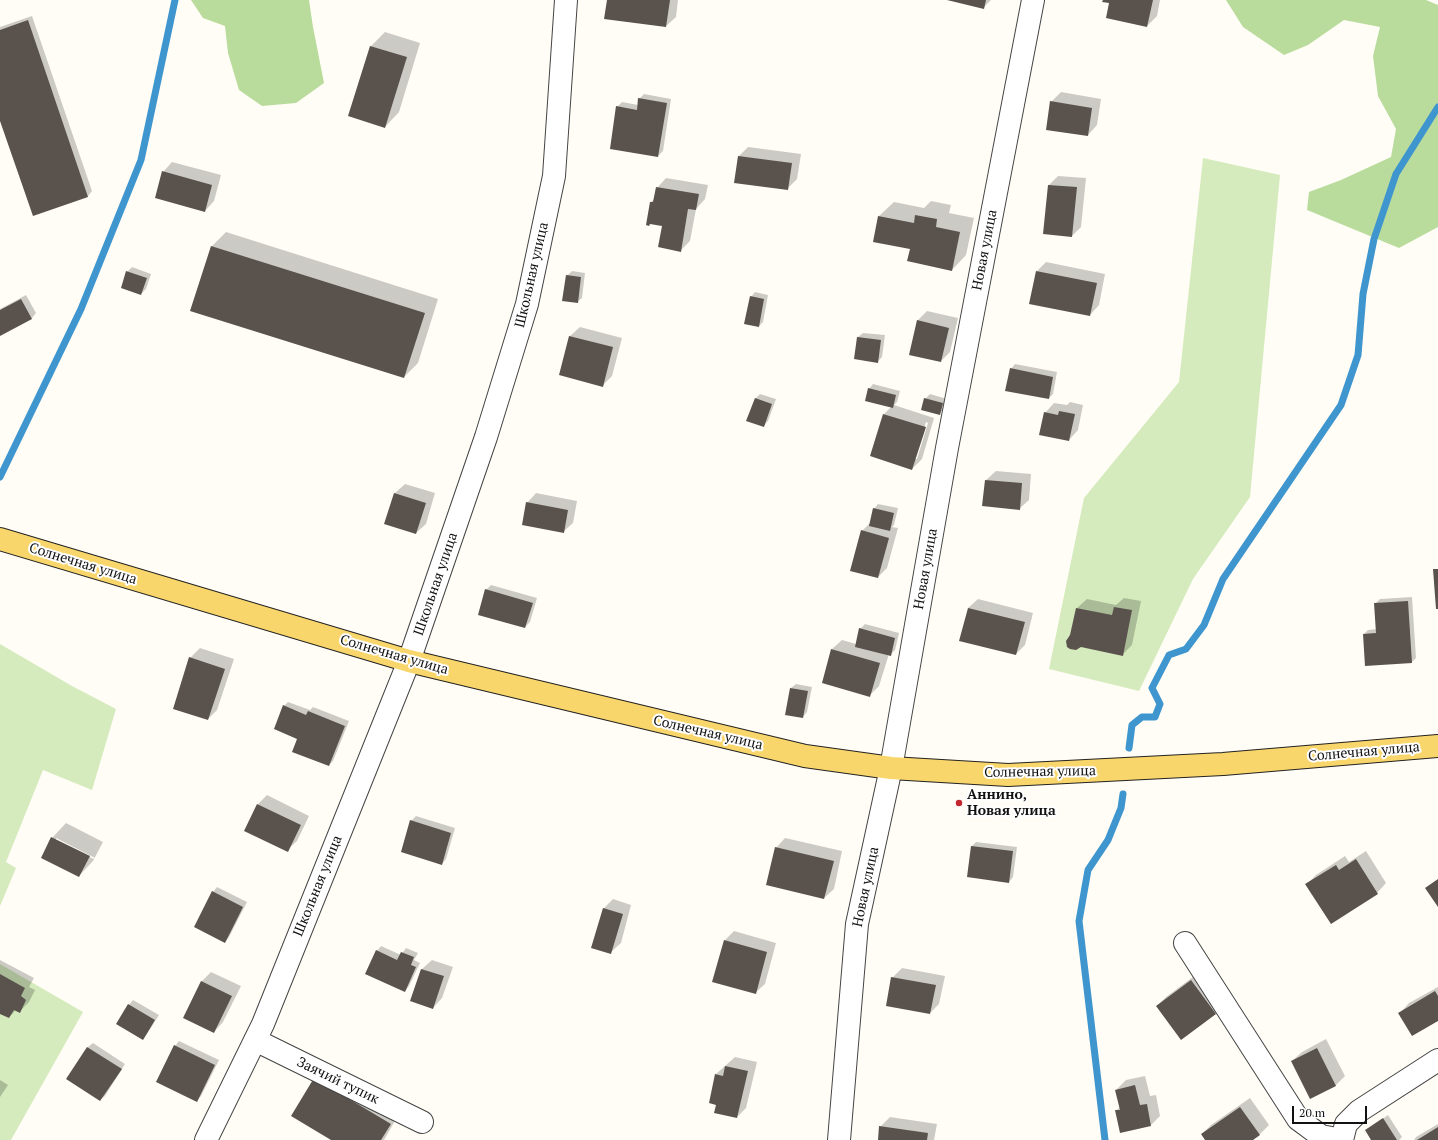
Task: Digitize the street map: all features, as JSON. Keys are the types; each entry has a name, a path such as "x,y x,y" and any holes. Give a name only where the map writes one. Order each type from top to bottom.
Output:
{"main road":[{"name":"Солнечная улица","path":"0,539 409,661 805,756 891,768 1008,775 1223,764 1438,746"}],"street":[{"name":"Школьная улица","path":"206,1140 262,1024 409,661 486,437 527,304 554,176 566,0"},
{"name":"Новая улица","path":"839,1140 857,924 891,768 949,440 1033,0"},
{"path":"1184,944 1298,1119 1321,1136 1342,1140 1346,1124 1360,1111 1438,1060"},
{"name":"Заячий тупик","path":"255,1040 422,1122"}],"green space":[{"path":"191,0 309,0 324,83 296,103 262,106 239,90 228,53 225,26 203,18"},
{"path":"1226,0 1426,0 1438,5 1438,227 1399,248 1307,210 1309,192 1341,180 1391,157 1396,129 1378,96 1373,56 1380,27 1344,20 1308,45 1284,55 1243,27"},
{"path":"1203,158 1280,175 1250,497 1193,579 1139,691 1049,669 1084,498 1179,382"},
{"path":"0,644 72,686 116,709 92,790 43,770 6,862 16,868 0,906"},
{"path":"0,964 83,1012 11,1140 0,1140"}],"building":[{"path":"607,0 670,0 666,27 604,19"},
{"path":"947,0 986,0 984,9"},
{"path":"1103,0 1153,0 1147,27 1106,18 1109,3 1102,2"},
{"path":"28,20 88,197 33,216 0,121 0,30"},
{"path":"370,46 407,57 385,128 348,116"},
{"path":"638,98 667,103 658,157 610,149 616,106 637,110"},
{"path":"1050,101 1092,108 1088,136 1046,130"},
{"path":"738,156 792,163 788,190 734,183"},
{"path":"162,171 212,185 205,212 155,198"},
{"path":"1048,185 1077,187 1072,237 1043,234"},
{"path":"656,187 699,194 696,210 688,209 681,252 658,247 662,226 650,224 649,226 646,225 650,202 653,202"},
{"path":"915,215 937,219 936,227 960,232 952,271 907,261 910,249 873,242 878,216 914,223"},
{"path":"211,246 425,313 404,378 190,311"},
{"path":"126,271 147,278 141,295 121,288"},
{"path":"1036,271 1097,283 1090,316 1029,304"},
{"path":"566,275 581,277 578,303 562,301"},
{"path":"750,296 764,299 759,327 744,324"},
{"path":"21,299 32,319 0,336 0,310"},
{"path":"917,320 949,328 941,362 909,355"},
{"path":"569,336 613,347 603,387 559,375"},
{"path":"857,337 881,340 878,363 854,359"},
{"path":"1010,368 1053,377 1049,399 1005,391"},
{"path":"868,388 896,395 893,408 865,401"},
{"path":"755,398 772,404 764,427 746,421"},
{"path":"924,398 943,403 940,415 921,410"},
{"path":"1059,411 1075,414 1069,441 1039,435 1044,412 1058,415"},
{"path":"883,414 926,427 912,470 870,456"},
{"path":"985,480 1022,483 1020,510 982,506"},
{"path":"394,493 426,503 416,534 384,524"},
{"path":"526,502 568,510 564,533 522,525"},
{"path":"873,508 894,513 890,531 869,526"},
{"path":"861,530 889,538 878,578 850,571"},
{"path":"1433,569 1438,569 1438,609 1436,609"},
{"path":"485,589 533,603 525,628 478,615"},
{"path":"1408,601 1412,663 1365,666 1363,634 1376,633 1374,603"},
{"path":"1114,607 1132,610 1123,656 1081,647 1076,650 1067,647 1066,641 1070,635 1076,608 1112,615"},
{"path":"968,608 1025,622 1016,655 959,641"},
{"path":"859,628 895,638 891,656 855,647"},
{"path":"831,649 880,663 870,697 822,683"},
{"path":"189,657 225,669 208,720 173,709"},
{"path":"790,688 808,691 803,718 785,715"},
{"path":"283,705 306,715 308,711 345,726 329,766 292,752 297,739 274,729"},
{"path":"257,804 301,825 288,852 244,831"},
{"path":"410,820 451,833 442,865 401,852"},
{"path":"51,837 90,856 79,877 41,858"},
{"path":"971,846 1013,851 1009,883 967,877"},
{"path":"775,847 834,861 824,899 766,885"},
{"path":"1356,859 1378,894 1331,924 1305,884 1336,865 1339,870"},
{"path":"1438,879 1438,907 1425,888"},
{"path":"212,891 243,907 225,943 194,927"},
{"path":"603,908 623,914 611,954 591,948"},
{"path":"724,940 767,952 756,994 712,982"},
{"path":"376,950 397,960 401,952 414,957 411,965 416,967 405,992 365,974"},
{"path":"421,969 444,976 433,1009 410,1001"},
{"path":"0,974 25,988 21,996 26,1000 20,1013 14,1010 9,1018 0,1014"},
{"path":"891,977 936,985 930,1014 886,1006"},
{"path":"1191,980 1216,1014 1181,1040 1156,1006"},
{"path":"201,981 232,996 214,1033 183,1018"},
{"path":"1435,991 1438,996 1438,1021 1412,1036 1398,1013"},
{"path":"128,1004 155,1020 143,1040 116,1024"},
{"path":"174,1045 215,1065 197,1102 156,1082"},
{"path":"87,1047 122,1069 100,1101 66,1079"},
{"path":"1317,1048 1336,1086 1310,1099 1291,1061"},
{"path":"725,1066 748,1071 737,1118 714,1113 716,1105 709,1103 715,1074 723,1076"},
{"path":"314,1078 391,1124 381,1140 331,1140 291,1116"},
{"path":"1135,1085 1140,1105 1147,1104 1151,1126 1120,1133 1115,1110 1120,1110 1115,1090"},
{"path":"1240,1107 1260,1135 1253,1140 1205,1140 1201,1134"},
{"path":"1383,1118 1397,1140 1371,1140 1365,1130"},
{"path":"879,1126 928,1133 927,1140 878,1140"},
{"path":"1438,1127 1438,1140 1417,1140"}],"waterway":[{"path":"0,477 81,309 141,160 175,0"},
{"path":"1129,748 1132,725 1142,717 1155,717 1160,704 1152,688 1169,655 1186,649 1204,625 1223,579 1341,405 1358,355 1363,294 1374,239 1396,174 1438,107"},
{"path":"1105,1140 1079,921 1088,870 1108,840 1121,808 1123,794"}],"place":[{"name":"Аннино, Новая улица","path":"959,803"}]}
